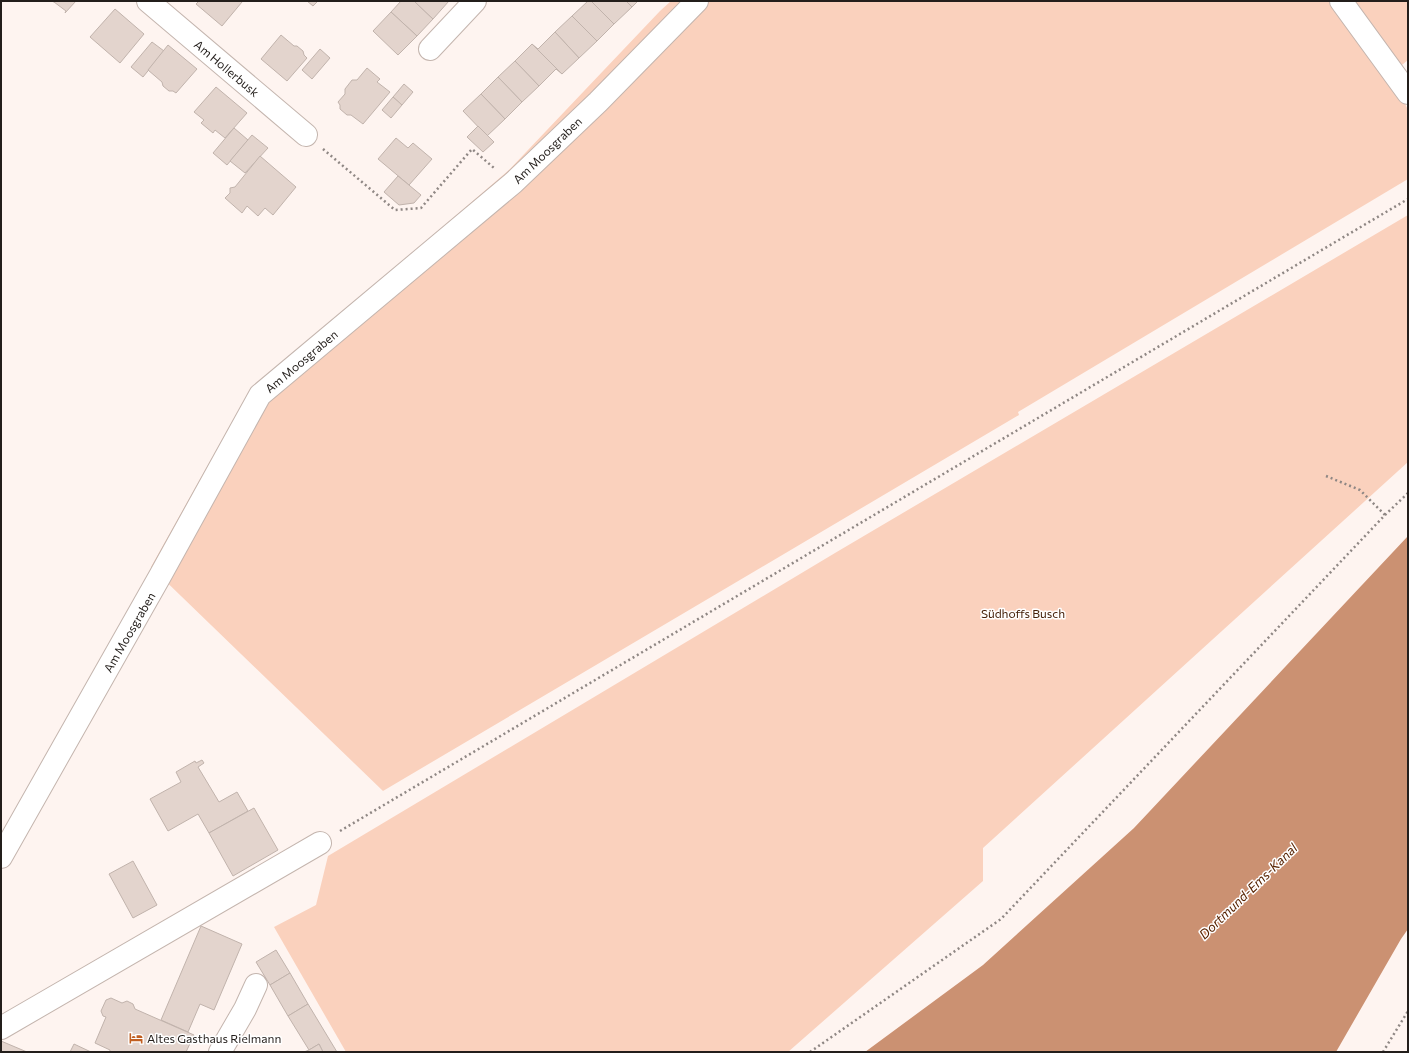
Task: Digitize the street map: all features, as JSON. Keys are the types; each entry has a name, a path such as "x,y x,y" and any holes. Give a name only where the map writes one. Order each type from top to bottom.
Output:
{"street":[{"name":"Am Hollerbusk","path":"148,1 306,135"},
{"path":"430,49 475,1"},
{"name":"Am Moosgraben","path":"1,857 160,576 260,395 512,183 598,102 696,1"},
{"path":"1342,1 1408,93"},
{"path":"1,1028 320,843"},
{"path":"220,1052 245,1009 256,985"}],"path":[{"path":"306,135 395,210 421,208 472,150 512,183"},
{"path":"320,843 1408,199"},
{"path":"1326,476 1360,490 1385,515"},
{"path":"810,1052 1001,918 1385,515 1408,493"},
{"path":"1382,1052 1408,1011"}],"green space":[{"path":"671,1 1408,1 1408,60 1391,74 1408,110 1408,179 1018,412 1019,415 383,791 151,567 251,388 346,310 509,170"},
{"name":"Südhoffs Busch","path":"1408,215 1408,462 983,848 983,881 788,1052 346,1052 274,927 316,905 328,856 835,553"}],"water":[{"name":"Dortmund-Ems-Kanal","path":"1408,536 1408,929 1336,1052 865,1052 983,965 1134,828"}],"building":[{"path":"51,1 76,1 65,13 66,11"},
{"path":"199,1 242,2 222,26 196,4"},
{"path":"307,1 318,1 313,6"},
{"path":"401,1 414,1 433,19 417,36 391,12"},
{"path":"414,1 449,1 433,19"},
{"path":"588,1 591,1 614,24 597,41 572,16"},
{"path":"591,1 626,1 632,7 614,24"},
{"path":"626,1 638,1 632,7"},
{"path":"115,9 144,34 120,63 90,37"},
{"path":"391,12 417,36 398,55 373,31"},
{"path":"572,16 597,41 579,58 555,32"},
{"path":"555,32 579,58 562,74 532,44 538,49"},
{"path":"281,35 294,46 297,46 303,51 307,58 287,81 261,59"},
{"path":"152,42 164,51 143,77 131,67"},
{"path":"532,44 562,74 556,69 539,86 515,61"},
{"path":"168,45 197,69 176,93 169,91 163,86 162,82 148,70"},
{"path":"320,49 330,58 312,79 302,70"},
{"path":"515,61 539,86 522,102 498,77"},
{"path":"367,68 380,79 377,82 390,92 363,124 351,115 347,115 340,109 338,102 345,94 345,89 352,80 357,80"},
{"path":"498,77 522,102 505,119 481,94"},
{"path":"404,84 413,92 402,105 393,97"},
{"path":"216,87 247,113 225,138 215,130 213,133 201,123 204,120 194,112"},
{"path":"481,94 505,119 487,136 463,111"},
{"path":"393,97 402,105 391,118 382,110"},
{"path":"478,126 494,142 483,152 467,137"},
{"path":"234,128 248,140 227,165 213,153"},
{"path":"252,135 268,148 245,173 230,161"},
{"path":"396,138 408,148 413,143 432,159 409,185 378,159"},
{"path":"260,156 296,187 273,215 265,208 258,216 247,206 242,213 225,198 230,193 230,188 235,187"},
{"path":"398,176 421,195 414,203 399,205 384,192"},
{"path":"202,760 204,763 198,767 219,802 237,792 248,811 209,833 198,814 168,831 150,799 181,782 176,772 195,761 196,763"},
{"path":"254,808 278,850 233,876 209,833"},
{"path":"133,861 157,905 133,918 109,874"},
{"path":"201,926 242,944 214,1010 200,1004 188,1032 161,1020"},
{"path":"276,950 290,973 270,985 256,962"},
{"path":"290,973 308,1004 288,1016 270,985"},
{"path":"111,998 122,1003 127,1001 133,1004 135,1009 194,1035 186,1052 110,1052 110,1050 95,1043 106,1017 103,1016 101,1011 106,1000"},
{"path":"308,1004 337,1052 323,1052 319,1044 309,1050 288,1016"},
{"path":"1,1041 27,1052 1,1052"},
{"path":"74,1044 91,1052 70,1052"},
{"path":"319,1044 323,1052 304,1052 309,1050"}],"place":[{"name":"Altes Gasthaus Rielmann","path":"136,1038"}]}
